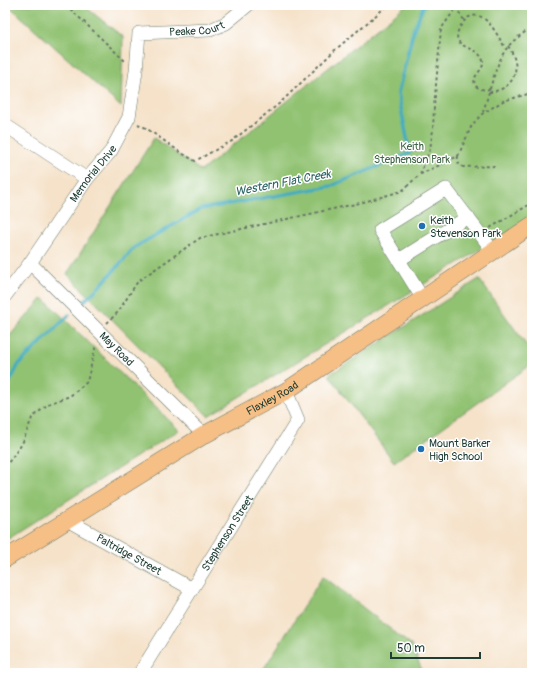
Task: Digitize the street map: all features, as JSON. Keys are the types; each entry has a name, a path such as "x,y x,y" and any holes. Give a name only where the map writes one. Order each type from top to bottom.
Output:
{"main road":[{"name":"Flaxley Road","path":"5,559 204,435 286,391 532,225"}],"street":[{"name":"Peake Court","path":"140,33 210,30 226,23 248,5"},
{"name":"Memorial Drive","path":"5,296 30,263 87,179 111,151 129,117 140,33"},
{"path":"5,125 87,179"},
{"path":"423,299 380,230 446,189 493,251"},
{"path":"399,260 468,217"},
{"name":"May Road","path":"30,263 204,435"},
{"name":"Stephenson Street","path":"140,673 298,420 286,391"},
{"name":"Paltridge Street","path":"68,520 192,589"}],"path":[{"path":"66,5 136,71"},
{"path":"127,120 146,128 195,161 232,141 280,103 335,50 388,5"},
{"path":"457,6 465,21"},
{"path":"419,175 430,149 433,130 441,29 457,6"},
{"path":"490,89 482,90 476,86 474,80 483,65 483,61 478,53 464,46 458,40 459,28 467,18 478,16 485,19 506,49"},
{"path":"482,114 501,59 506,49 526,31 532,28"},
{"path":"489,92 497,92 504,88 513,78 516,59 508,46"},
{"path":"496,166 463,167 459,164 458,156 472,125 482,114 503,101 532,93"},
{"path":"5,467 22,444 32,418 48,404 70,396 87,382 99,331 118,312 138,281 200,238 360,204 402,191 419,175 458,156"},
{"path":"480,234 532,203"}],"green space":[{"path":"8,5 83,5 123,37 121,107"},
{"name":"Keith Stephenson Park","path":"406,5 532,5 532,218 208,416 67,274 154,138 201,171"},
{"path":"479,279 532,353 532,364 394,462 329,375"},
{"path":"43,298 179,430 5,540 5,341"},
{"path":"323,576 412,646 423,673 261,673"}],"waterway":[{"name":"Western Flat Creek","path":"83,302 101,285 135,247 201,209 331,186 410,153 398,93 414,28 424,5"},
{"name":"Western Flat Creek","path":"5,391 19,364 69,315"}],"place":[{"name":"Keith Stevenson Park","path":"422,226"},
{"name":"Mount Barker High School","path":"421,449"}]}
